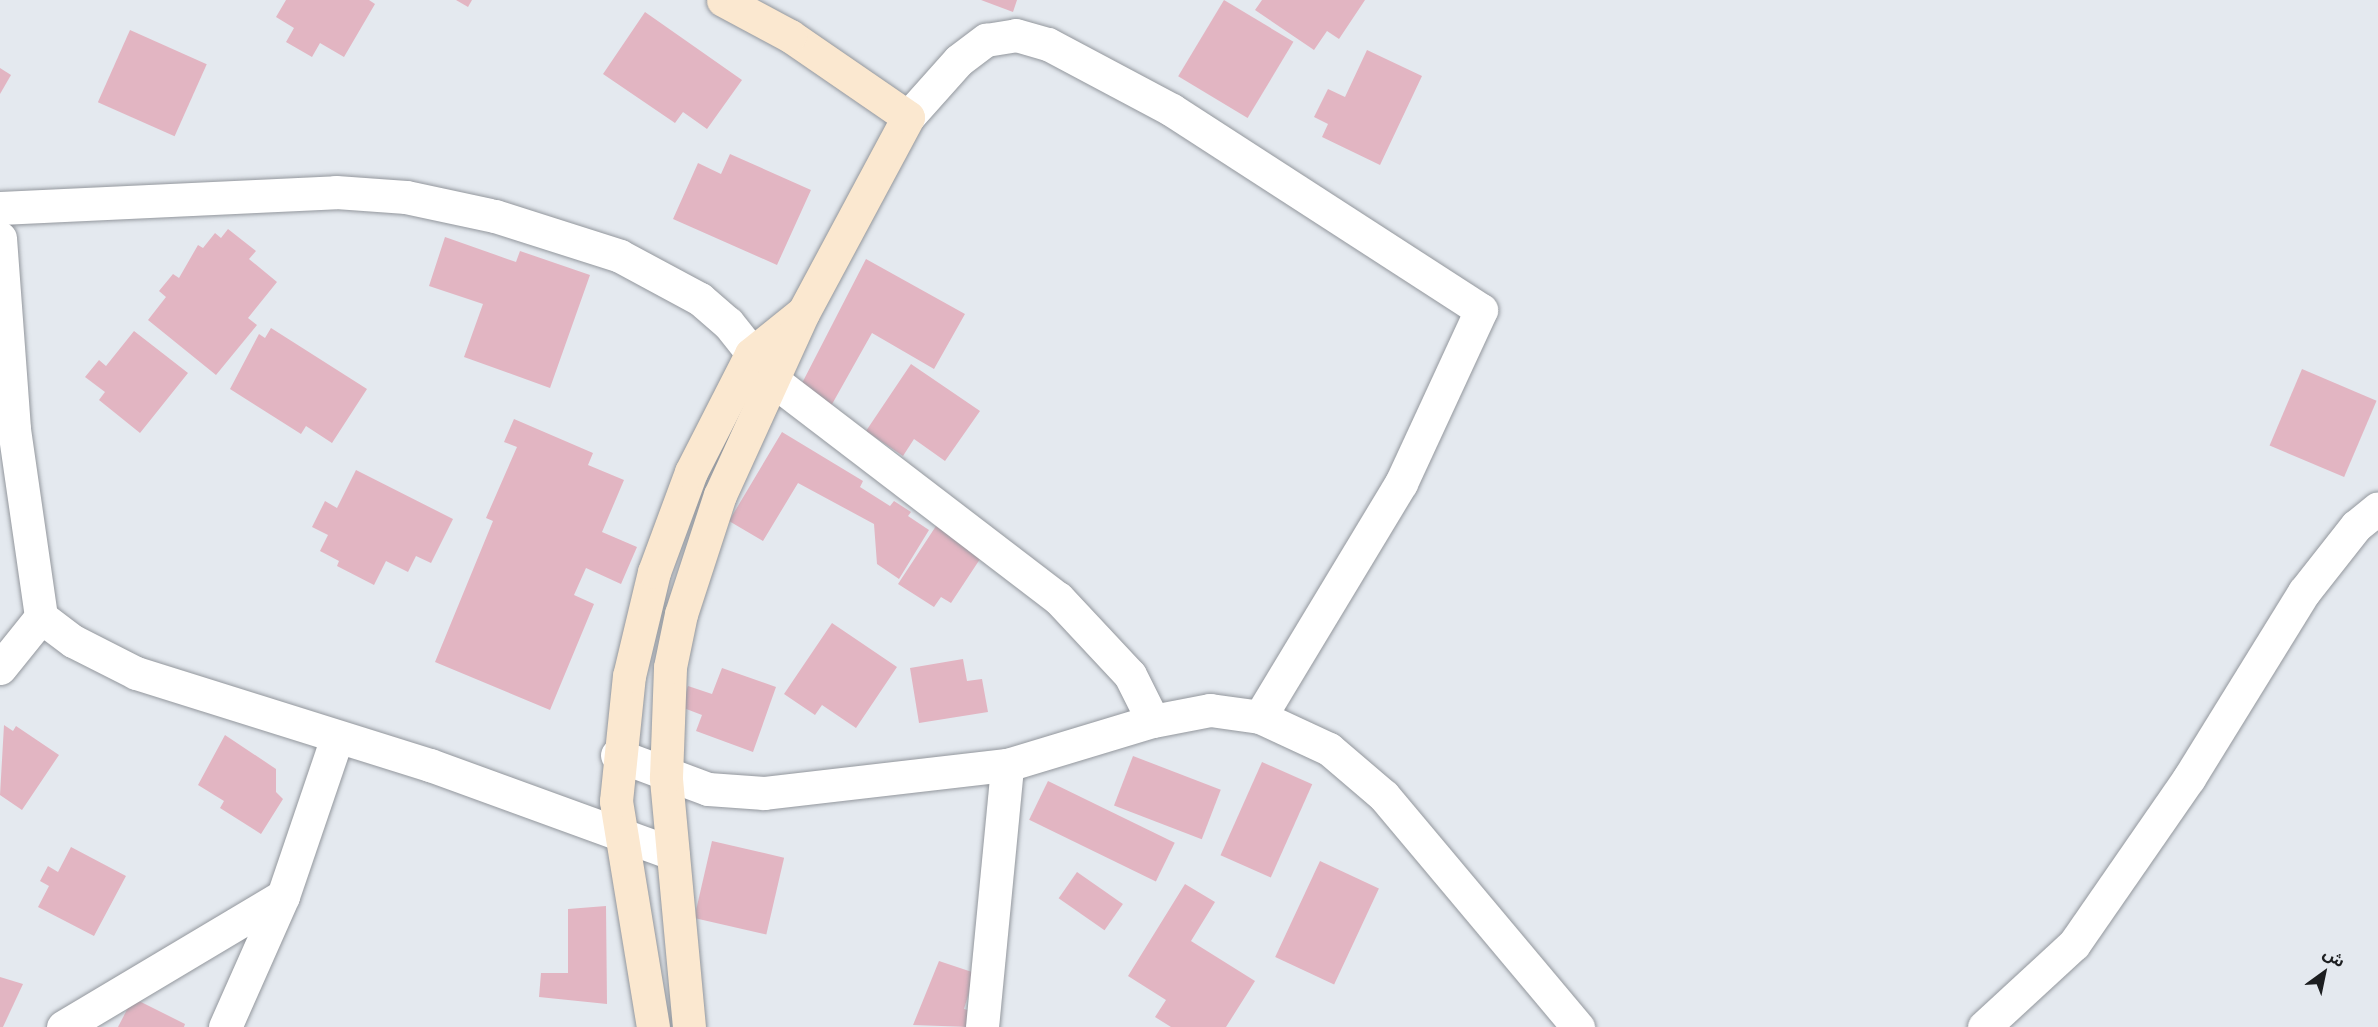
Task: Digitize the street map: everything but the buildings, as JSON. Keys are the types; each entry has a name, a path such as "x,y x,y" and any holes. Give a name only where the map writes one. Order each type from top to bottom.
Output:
{"main road":[{"path":"688,1027 666,777 670,667 681,614 720,495 775,382 803,313 908,117 790,36 723,0"},
{"path":"653,1027 619,832 617,755 654,572 691,472 751,354 803,313"}],"street":[{"path":"908,117 959,60 986,40 1016,35 1048,44 1172,110 1481,310 1401,483 1260,717"},
{"path":"0,208 336,192 406,197 505,219 620,256 700,299 728,323 775,382 1058,598 1130,675 1153,721"},
{"path":"0,238 14,429 41,617 72,641 136,673 336,740 430,765 672,853"},
{"path":"1984,1027 2074,944 2189,778 2304,592 2356,526 2378,508"},
{"path":"0,668 41,617"},
{"path":"617,755 666,777 708,789 764,793 1007,765 1153,721 1210,710 1260,717 1329,748 1384,796 1578,1027"},
{"path":"225,1027 283,896 336,740"},
{"path":"982,1027 1007,765"},
{"path":"63,1027 283,896"}]}
